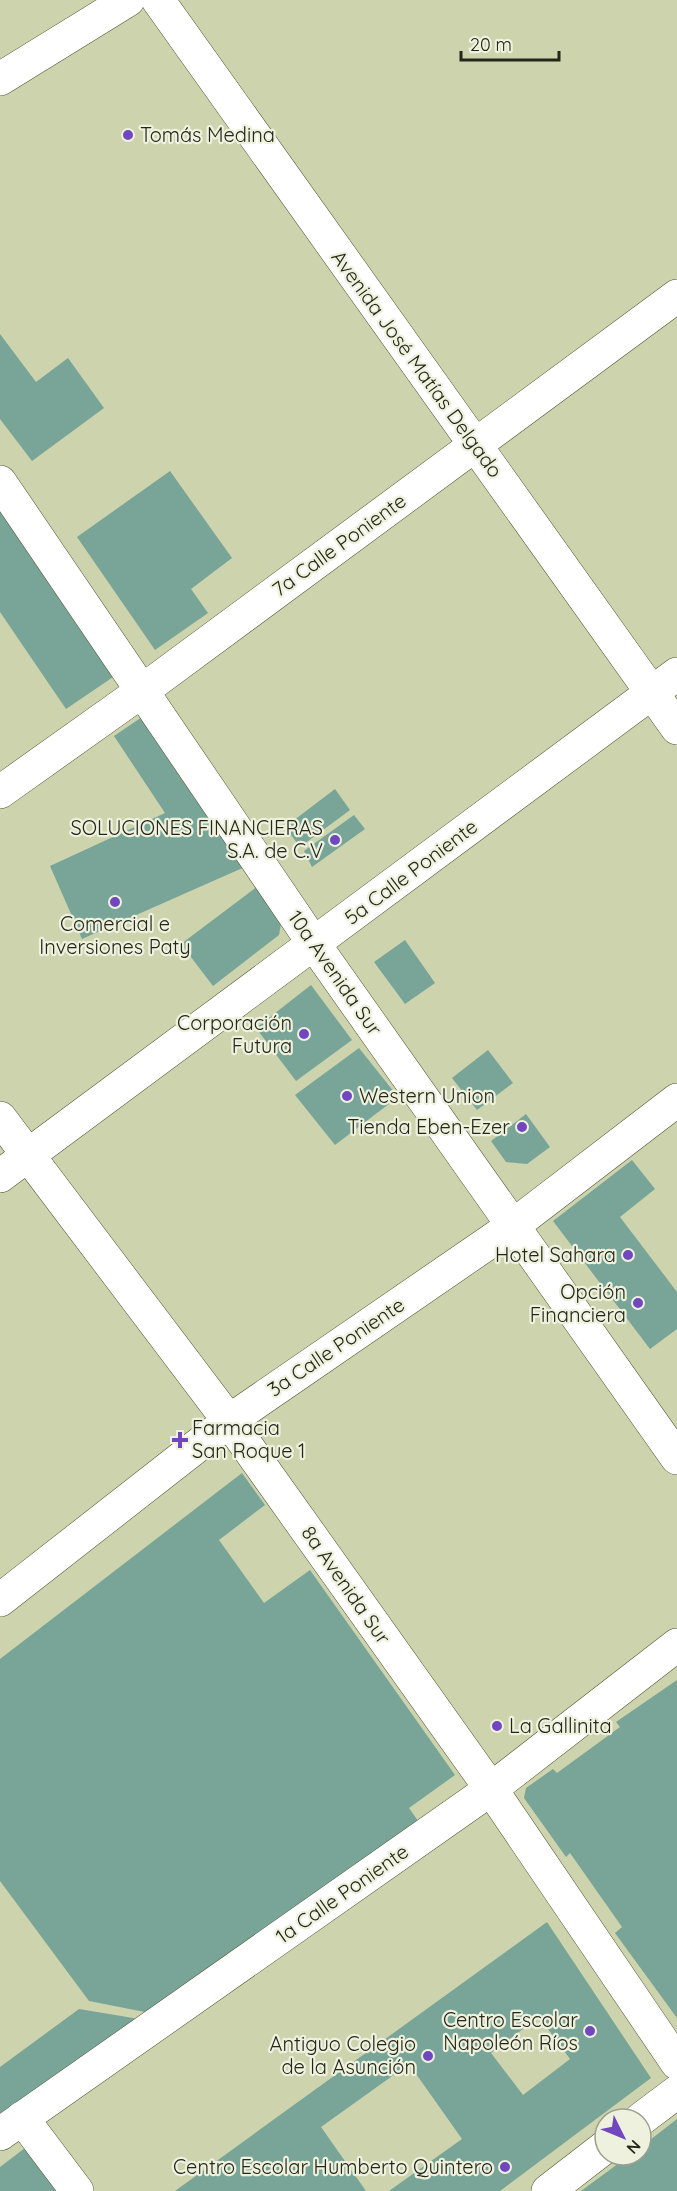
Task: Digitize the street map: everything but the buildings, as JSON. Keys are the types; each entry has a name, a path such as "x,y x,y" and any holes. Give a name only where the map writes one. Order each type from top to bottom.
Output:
{"street":[{"path":"0,79 128,0"},
{"name":"Avenida José Matías Delgado","path":"158,0 475,444 665,684 677,728"},
{"name":"7a Calle Poniente","path":"0,792 142,691 677,296"},
{"name":"10a Avenida Sur","path":"0,482 314,944 677,1458"},
{"name":"5a Calle Poniente","path":"0,1176 665,684"},
{"name":"3a Calle Poniente","path":"0,1600 229,1421 514,1225 677,1100"},
{"name":"8a Avenida Sur","path":"0,1118 229,1421 491,1789 677,2062"},
{"name":"1a Calle Poniente","path":"11,2126 491,1789 677,1645"},
{"path":"653,2110 677,2092"},
{"path":"11,2126 76,2191"},
{"path":"548,2191 593,2156"}],"place":[{"name":"Tomás Medina","path":"128,135"},
{"name":"SOLUCIONES FINANCIERAS S.A. de C.V","path":"335,840"},
{"name":"Comercial e Inversiones Paty","path":"115,902"},
{"name":"Corporación Futura","path":"304,1034"},
{"name":"Western Union","path":"347,1096"},
{"name":"Tienda Eben-Ezer","path":"522,1127"},
{"name":"Hotel Sahara","path":"628,1255"},
{"name":"Opción Financiera","path":"638,1303"},
{"name":"Farmacia San Roque 1","path":"180,1440"},
{"name":"La Gallinita","path":"497,1726"},
{"name":"Centro Escolar Napoleón Ríos","path":"590,2031"},
{"name":"Antiguo Colegio de la Asunción","path":"428,2056"},
{"name":"Centro Escolar Humberto Quintero","path":"505,2167"}]}
